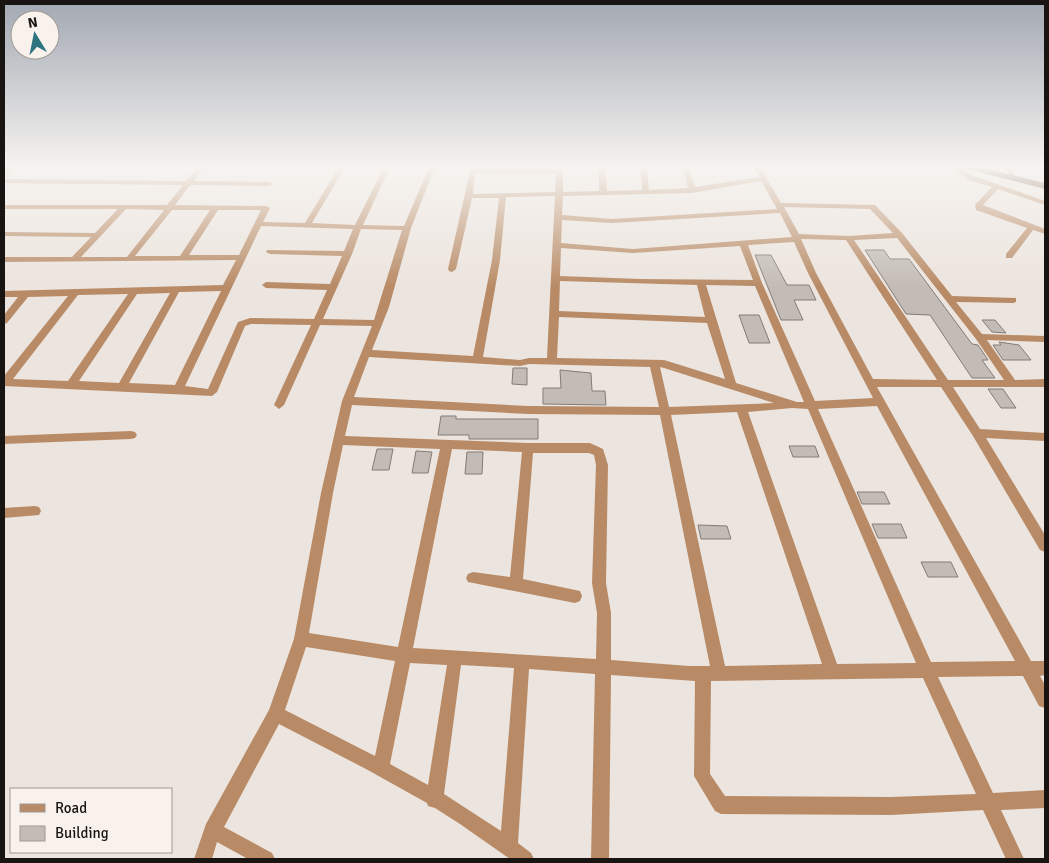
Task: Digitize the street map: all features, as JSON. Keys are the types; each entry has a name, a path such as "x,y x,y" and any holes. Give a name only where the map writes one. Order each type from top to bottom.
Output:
{"street":[{"path":"74,260 124,207"},
{"path":"129,259 170,207"},
{"path":"183,258 216,207"},
{"path":"178,389 210,327 240,257 266,208 230,207"},
{"path":"308,225 318,207"},
{"path":"279,405 367,207"},
{"path":"203,859 212,830 276,714 301,639 327,493 347,401 377,324 415,207"},
{"path":"452,270 466,207"},
{"path":"477,360 496,260 502,207"},
{"path":"552,362 558,207"},
{"path":"558,217 612,221 781,208 847,207"},
{"path":"872,207 899,235 979,337 1012,384"},
{"path":"979,207 1045,232"},
{"path":"781,208 880,402 1045,700"},
{"path":"258,224 407,228"},
{"path":"1009,256 1031,228"},
{"path":"4,234 98,235"},
{"path":"557,245 633,251 796,237 850,238 899,235"},
{"path":"850,238 945,384 1045,546"},
{"path":"743,243 758,283 927,670 1015,859"},
{"path":"270,252 348,254"},
{"path":"4,260 240,257"},
{"path":"555,278 758,283"},
{"path":"701,283 732,386"},
{"path":"266,285 333,287"},
{"path":"4,294 226,288"},
{"path":"122,387 176,289"},
{"path":"71,385 134,291"},
{"path":"4,382 75,293"},
{"path":"4,321 25,294"},
{"path":"949,299 1013,300"},
{"path":"554,314 711,320"},
{"path":"4,382 178,389 206,393 212,392 241,324 250,321 377,324"},
{"path":"979,337 1045,339"},
{"path":"365,353 520,363 664,364 797,406"},
{"path":"654,364 665,411 711,673 702,776 721,805 891,806 1045,799"},
{"path":"871,383 1045,383"},
{"path":"347,401 528,410 665,411 880,402"},
{"path":"741,408 832,672"},
{"path":"976,433 1045,437"},
{"path":"4,440 131,435"},
{"path":"338,440 528,448 590,448 599,452 602,464 599,583 604,612 600,859"},
{"path":"381,768 448,444"},
{"path":"516,584 528,448"},
{"path":"4,513 35,511"},
{"path":"473,578 516,584 575,596"},
{"path":"301,639 405,655 711,673 1045,668"},
{"path":"434,800 455,658"},
{"path":"508,847 522,661"},
{"path":"276,714 381,768 525,859"},
{"path":"212,830 266,859"}],"building":[{"path":"865,250 884,250 890,259 909,259 972,344 978,345 988,360 982,360 995,378 972,378 930,315 906,314"},
{"path":"755,255 771,255 787,285 809,285 816,300 794,300 803,320 781,320"},
{"path":"739,315 759,315 770,343 749,343"},
{"path":"982,320 995,320 1006,333 992,332"},
{"path":"999,342 1019,345 1031,360 1003,360 993,345 1001,345"},
{"path":"513,368 527,368 527,385 512,384"},
{"path":"560,370 591,373 592,391 605,391 606,405 543,404 543,388 561,388"},
{"path":"988,389 1003,389 1016,408 1001,408"},
{"path":"441,416 456,416 456,419 538,419 538,439 469,439 469,435 438,435"},
{"path":"789,446 815,446 819,457 793,457"},
{"path":"377,449 393,449 389,470 372,470"},
{"path":"416,451 432,452 428,473 412,473"},
{"path":"467,452 483,452 482,474 465,474"},
{"path":"857,492 884,492 890,504 862,504"},
{"path":"872,524 901,524 907,538 878,538"},
{"path":"698,525 727,526 731,539 701,539"},
{"path":"921,562 951,562 958,577 928,577"}]}
